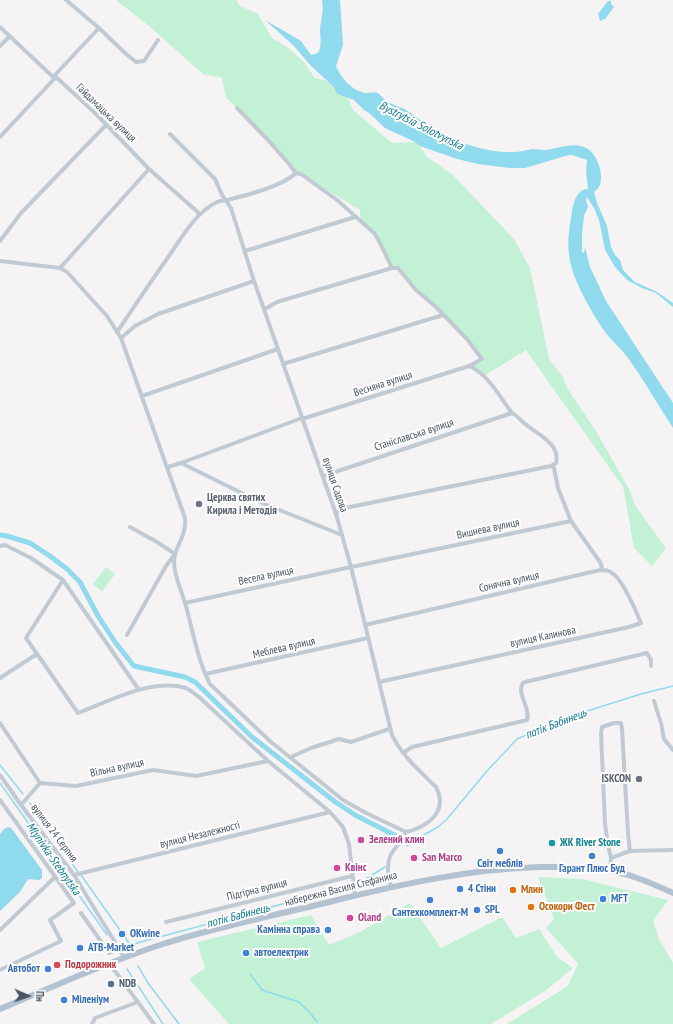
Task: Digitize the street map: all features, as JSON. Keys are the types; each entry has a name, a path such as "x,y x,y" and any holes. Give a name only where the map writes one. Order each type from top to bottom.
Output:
{"main road":[{"name":"набережна Василя Стефаника","path":"0,1009 124,958 181,938 392,886 473,872 573,866 610,871 640,878 673,892"}],"street":[{"path":"66,0 136,62 144,61 158,40"},
{"name":"Гайдамацька вулиця","path":"0,27 106,124 149,169 200,214"},
{"path":"0,137 99,28"},
{"path":"0,46 10,36"},
{"path":"237,108 277,149 296,173 301,174 312,181 361,221 378,239 392,268"},
{"path":"0,241 21,213 106,124"},
{"name":"вулиця Садова","path":"170,134 215,179 231,208 254,281 336,514 351,567 390,729 396,744 436,787 438,792 440,803 437,813 432,820 405,834"},
{"path":"60,268 149,169"},
{"path":"118,332 165,261 200,214 216,202 274,185 290,179 296,173"},
{"path":"245,251 355,217"},
{"path":"0,261 60,268 67,272 107,316 121,338 168,467 185,518 186,526 175,554 166,566 127,634"},
{"path":"265,309 277,302 392,268 398,268 416,290 436,307 467,339 482,359 470,366"},
{"path":"121,338 134,326 158,314 254,281"},
{"path":"283,364 443,315"},
{"path":"142,396 278,350"},
{"path":"336,514 345,508 551,466 556,463 557,459 552,447 546,439 522,422 517,415 512,412 484,376 470,366"},
{"name":"Весняна вулиця","path":"168,467 302,419 470,366"},
{"name":"Станіславська вулиця","path":"323,476 512,412"},
{"path":"181,463 262,503 342,535"},
{"path":"551,466 554,468 558,488 571,521 600,562 602,567 600,570"},
{"name":"Вишнева вулиця","path":"351,567 571,521"},
{"path":"130,527 175,554"},
{"path":"0,546 5,545 31,558 64,580 139,690"},
{"path":"175,554 174,561 176,574 197,652 210,684 248,722 343,800 405,834 402,842 391,853 387,860 388,880 392,886"},
{"name":"Весела вулиця","path":"185,603 351,567"},
{"name":"Сонячна вулиця","path":"365,625 600,570"},
{"name":"вулиця Калинова","path":"379,682 641,623 614,573 608,570 600,570"},
{"path":"64,580 26,638 78,713 139,690 151,687 172,686 187,689 199,697 268,761 330,812 343,827 349,844 355,896"},
{"name":"Меблева вулиця","path":"205,674 368,638"},
{"path":"403,753 412,747 527,720 528,715 521,687 523,683 647,653 651,660 652,666"},
{"path":"0,678 37,654"},
{"path":"654,701 664,739 673,750"},
{"path":"0,723 40,783"},
{"path":"610,871 611,858 605,824 601,733 602,727 614,723 621,724 622,729 627,827 630,851"},
{"path":"291,757 311,748 339,739 351,742 390,729"},
{"name":"Вільна вулиця","path":"40,783 76,786 153,770 196,776 268,761"},
{"path":"0,775 22,805"},
{"name":"вулиця 24 Серпня","path":"40,783 22,805 74,875 124,958"},
{"path":"0,800 74,903 50,920 61,942 0,970"},
{"name":"вулиця Незалежності","path":"74,875 330,812"},
{"path":"668,850 673,846"},
{"path":"611,858 630,851 673,850"},
{"name":"Підгірна вулиця","path":"166,922 352,876"},
{"path":"0,930 56,877"},
{"path":"81,913 109,953 119,949"},
{"path":"112,967 154,1024"},
{"path":"92,1024 95,1018 138,1002"}],"green space":[{"path":"116,0 236,0 240,6 258,14 272,38 287,47 303,61 315,78 329,82 337,94 348,98 353,110 392,143 415,142 420,146 427,157 452,174 514,239 530,268 549,359 563,377 567,388 596,431 629,489 636,507 666,548 652,566 634,548 623,487 526,350 484,376 469,366 481,359 475,349 398,268 392,268 378,239 361,221 360,210 296,173 237,108 226,98 222,78 203,74 149,26"},
{"path":"106,567 115,574 102,592 93,584"},
{"path":"538,877 582,879 668,900 653,921 659,939 673,963 673,1024 507,1024 568,986 578,964 546,928 554,919"},
{"path":"410,903 441,948 502,917 516,938 539,929 557,957 573,968 545,991 491,1024 229,1024 189,979 205,968 197,942 311,915 329,945 360,932"}],"water":[{"name":"Bystrytsia Solotvynska","path":"322,0 340,0 343,45 336,66 344,79 355,89 365,93 378,93 388,102 403,108 428,126 448,137 480,148 503,152 514,152 532,149 544,150 576,145 586,148 593,154 599,164 601,175 600,185 594,192 607,226 611,247 615,255 620,260 623,270 635,282 657,292 673,303 673,307 656,293 627,280 615,267 605,250 599,220 587,197 586,201 588,207 584,216 582,252 584,253 585,247 590,267 606,301 673,403 673,428 634,366 607,335 596,319 576,281 570,262 568,249 570,227 572,211 577,197 581,191 588,189 586,171 587,160 569,155 525,168 509,168 478,164 457,159 420,146 415,142 385,128 354,100 337,94 334,87 311,66 294,46 265,20 301,41 311,55 316,54 320,49 321,40 320,29 323,11"},
{"path":"608,1 611,1 611,4 614,7 605,19 600,21 598,14"},
{"path":"9,827 42,870 42,878 39,880 28,879 20,892 0,911 0,834 4,829"}],"waterway":[{"path":"0,535 30,543 67,569 80,582 98,616 115,642 134,666 185,677 195,682 252,737 334,801 355,815 410,843"},
{"name":"потік Бабинець","path":"407,846 411,842 438,827 447,819 487,771 517,739 565,718 641,694 673,686"},
{"path":"0,765 23,794"},
{"name":"Mlynivka-Stebnytska","path":"0,783 107,935"},
{"path":"30,803 78,872"},
{"name":"потік Бабинець","path":"359,883 385,867"},
{"path":"81,875 129,943"},
{"name":"потік Бабинець","path":"126,946 349,886"},
{"path":"138,966 148,983 179,1024"},
{"name":"Mlynivka-Stebnytska","path":"127,969 163,1024"},
{"path":"250,974 262,990 299,1002 317,1022"}],"place":[{"name":"Церква святих Кирила і Методія","path":"199,504"},
{"name":"ISKCON","path":"639,779"},
{"name":"Зелений клин","path":"361,840"},
{"name":"ЖК River Stone","path":"552,843"},
{"name":"Світ меблів","path":"500,851"},
{"name":"Гарант Плюс Буд","path":"592,856"},
{"name":"San Marco","path":"414,858"},
{"name":"Квінс","path":"337,868"},
{"name":"4 Стіни","path":"460,889"},
{"name":"Млин","path":"513,890"},
{"name":"MFT","path":"603,899"},
{"name":"Сантехкомплект-М","path":"430,900"},
{"name":"Осокори Фест","path":"531,907"},
{"name":"SPL","path":"477,910"},
{"name":"Oland","path":"350,918"},
{"name":"Камінна справа","path":"328,930"},
{"name":"OKwine","path":"122,934"},
{"name":"ATB-Market","path":"80,948"},
{"name":"автоелектрик","path":"246,953"},
{"name":"Подорожник","path":"57,965"},
{"name":"Автобот","path":"48,969"},
{"name":"NDB","path":"111,984"},
{"name":"Міленіум","path":"64,1000"}]}
